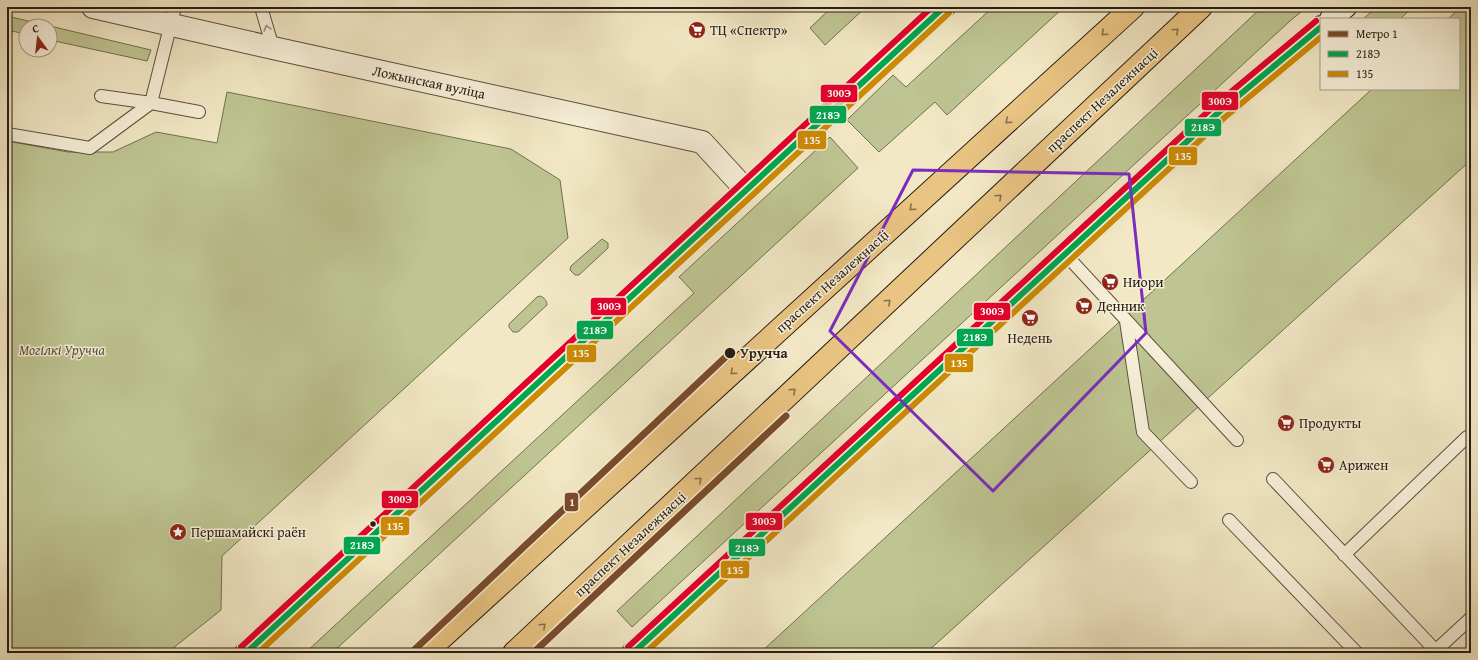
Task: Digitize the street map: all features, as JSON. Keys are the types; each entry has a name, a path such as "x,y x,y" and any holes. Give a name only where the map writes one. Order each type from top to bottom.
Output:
{"highway":[{"name":"праспект Незалежнасці","path":"425,653 1133,7"},
{"name":"праспект Незалежнасці","path":"514,653 1201,7"}],"main road":[{"name":"Ложынская вуліца","path":"93,7 173,16 273,48 702,142 746,190"},
{"path":"246,653 944,7"},
{"path":"1332,18 1346,7"},
{"path":"633,653 883,424 1219,112 1320,28"}],"lane":[{"path":"261,7 273,48"},
{"path":"7,134 90,148 151,103 173,16"},
{"path":"101,96 199,112"},
{"path":"1066,255 1237,440"},
{"path":"1126,321 1143,432 1191,482"},
{"path":"1344,555 1467,437"},
{"path":"1273,479 1435,652 1471,618"},
{"path":"1229,520 1357,653"}],"highlighted area":[{"path":"913,170 1129,174 1146,333 993,491 830,331"}],"green space":[{"path":"832,7 866,7 825,45 810,28"},
{"path":"993,7 1064,7 947,115 935,102 879,152 847,120 893,75 906,87"},
{"path":"1262,7 1307,7 632,627 617,611"},
{"path":"1377,7 1413,7 1401,18 1364,18"},
{"path":"1461,7 1471,7 1471,160 926,653 760,653 1371,90 1460,90 1460,18 1449,18"},
{"path":"7,16 18,19 18,32 7,30"},
{"path":"58,28 151,50 147,61 58,42"},
{"name":"Могілкі Уручча","path":"227,92 511,149 560,180 568,238 222,556 221,610 167,653 7,653 7,141 68,152 113,152 156,132 217,143"},
{"path":"830,137 858,168 332,653 305,653 694,293 679,277"},
{"path":"602,239 608,243 608,248 579,275 575,275 570,270 571,266"},
{"path":"540,296 545,299 547,305 518,332 513,332 509,327 509,324 537,297"}],"metro line":[{"name":"1","path":"411,653 732,351"},
{"name":"1","path":"533,653 786,416"}],"transit line":[{"name":"300Э","path":"241,647 932,7"},
{"name":"218Э","path":"246,653 944,7"},
{"name":"135","path":"258,653 949,13"},
{"name":"300Э","path":"628,647 1214,106 1316,21"},
{"name":"218Э","path":"633,653 1219,112 1320,28"},
{"name":"135","path":"645,653 1224,118 1320,38"}],"place":[{"name":"ТЦ «Спектр»","path":"697,30"},
{"name":"Ниори","path":"1110,282"},
{"name":"Денник","path":"1084,306"},
{"name":"Недень","path":"1030,318"},
{"name":"Уручча","path":"730,353"},
{"name":"Продукты","path":"1286,423"},
{"name":"Арижен","path":"1326,465"},
{"name":"Першамайскі раён","path":"178,532"}]}
